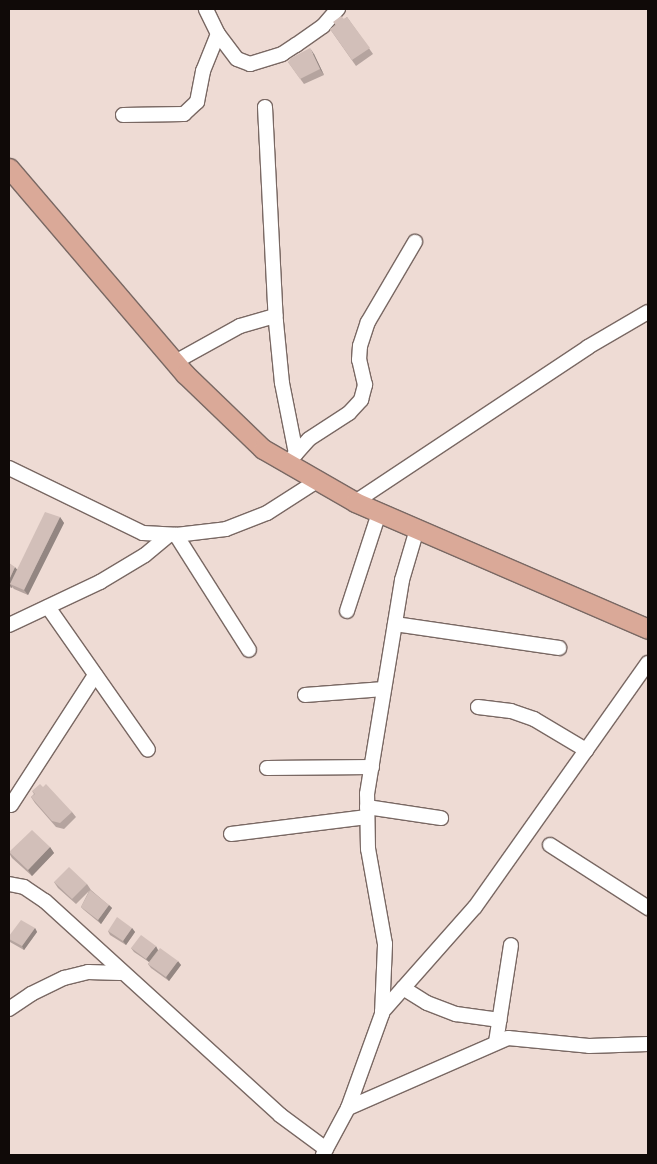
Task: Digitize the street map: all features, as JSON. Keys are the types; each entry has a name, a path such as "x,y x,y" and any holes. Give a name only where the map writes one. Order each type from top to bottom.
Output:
{"main road":[{"path":"9,168 175,362 223,412 263,449 292,459 316,481 355,502 648,629"}],"street":[{"path":"206,9 218,34 237,59 250,64 296,45 323,26 338,9"},
{"path":"123,115 173,116 190,110 197,102 203,72 218,34"},
{"path":"265,107 276,316 292,459"},
{"path":"292,459 309,439 349,413 361,400 365,385 359,360 360,346 368,322 415,242"},
{"path":"355,502 588,347 648,312"},
{"path":"175,362 240,326 276,316"},
{"path":"9,468 144,533 172,535 226,529 267,513 316,481"},
{"path":"347,611 379,513"},
{"path":"9,884 34,892 120,973 324,1152 348,1108 370,1055 382,1012 386,944 369,858 367,812 372,767 402,580 417,529"},
{"path":"9,613 15,622 48,607 145,555 172,535"},
{"path":"172,535 249,650"},
{"path":"48,607 148,750"},
{"path":"395,624 560,648"},
{"path":"382,1012 475,908 648,663"},
{"path":"11,805 95,675"},
{"path":"305,696 384,689"},
{"path":"478,707 512,711 534,719 586,750"},
{"path":"267,768 372,767"},
{"path":"231,834 367,812 441,818"},
{"path":"550,845 648,908"},
{"path":"496,1042 511,945"},
{"path":"9,1009 31,994 64,978 88,972 120,973"},
{"path":"403,988 427,1003 456,1014 500,1020"},
{"path":"348,1108 453,1064 496,1042 508,1038 589,1046 648,1044"}],"building":[{"path":"341,16 344,19 347,17 370,48 352,60 330,29 336,25 333,22"},
{"path":"310,48 320,69 300,79 288,62 291,58"},
{"path":"45,512 60,517 24,590 10,584"},
{"path":"9,563 15,567 9,580"},
{"path":"40,784 43,787 46,784 72,812 60,823 52,821 31,797 35,794 32,791"},
{"path":"32,830 50,847 28,870 9,852"},
{"path":"69,867 87,884 72,899 54,882"},
{"path":"90,890 109,905 98,920 81,907"},
{"path":"117,917 132,928 123,941 108,931"},
{"path":"21,920 35,928 22,946 9,939 9,936"},
{"path":"141,935 156,946 146,959 131,948"},
{"path":"160,948 178,961 166,977 148,964"}]}
